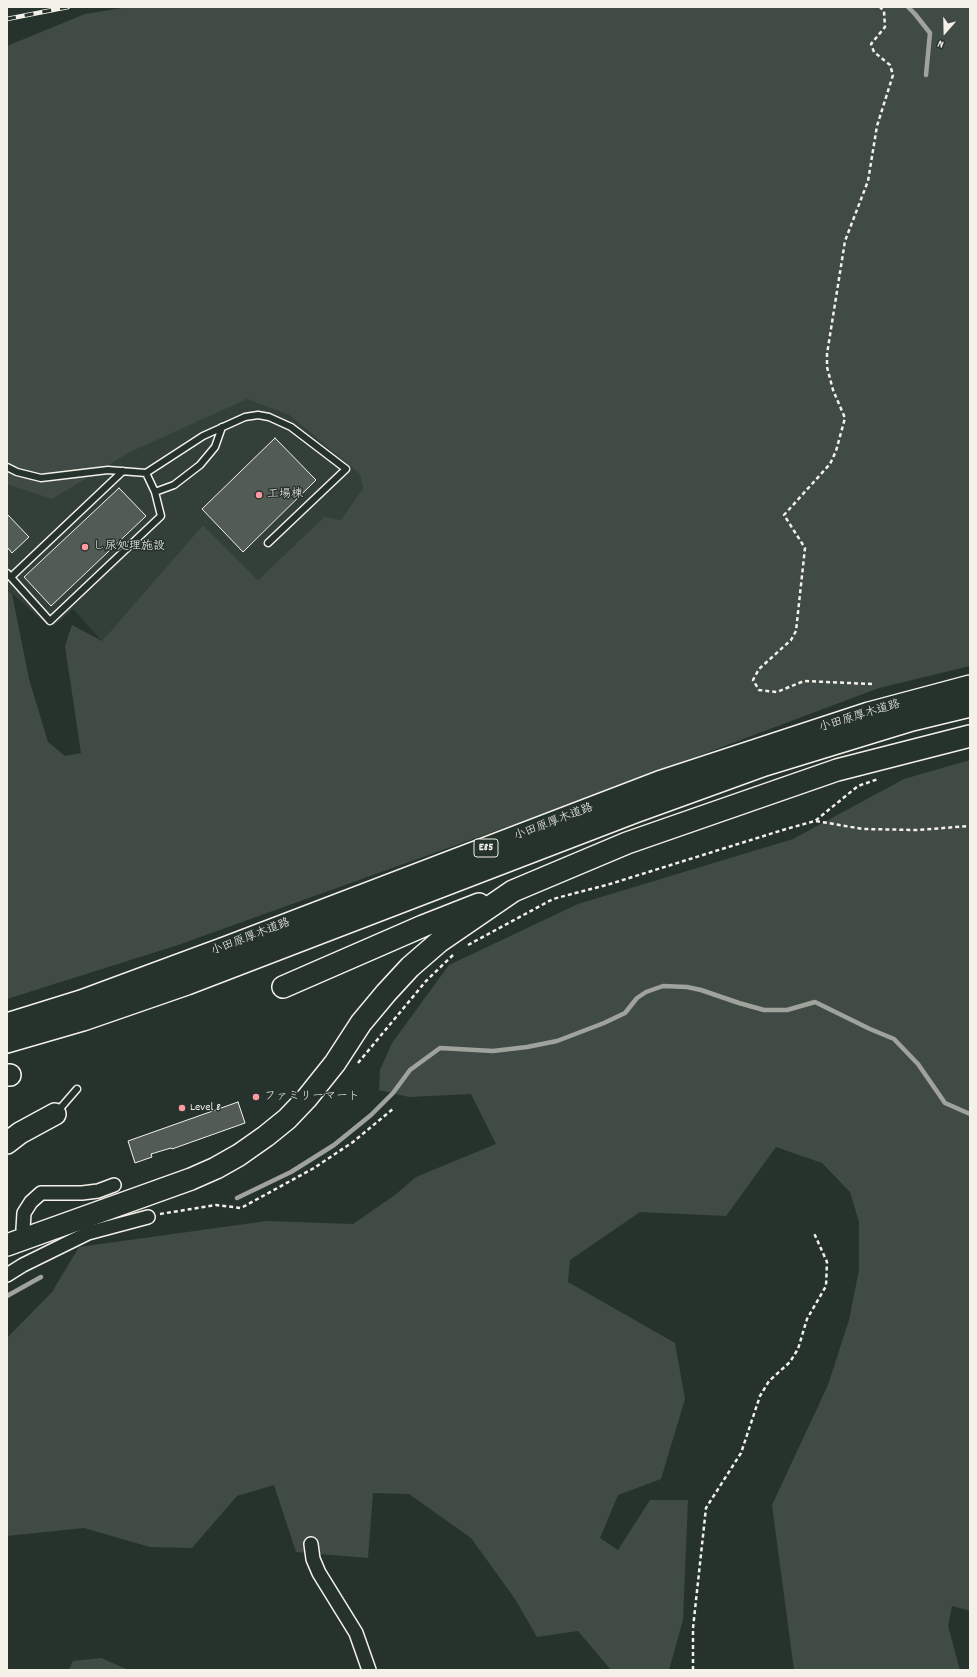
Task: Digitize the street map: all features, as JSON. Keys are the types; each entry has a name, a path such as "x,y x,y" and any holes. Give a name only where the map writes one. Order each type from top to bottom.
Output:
{"highway":[{"name":"小田原厚木道路","path":"7,1024 81,1001 227,947 659,782 869,713 970,686"},
{"name":"小田原厚木道路","path":"7,1042 83,1020 187,984 635,812 765,765 912,720 970,706"},
{"path":"283,987 423,926 513,891 627,843 837,770 970,736"},
{"path":"15,1247 192,1179 228,1162 266,1136 287,1119 307,1098 335,1063 361,1023 410,967 440,941 513,891"},
{"path":"7,1143 20,1133 55,1114"}],"street":[{"path":"23,1229 24,1213 31,1202 41,1193 82,1193 98,1191 114,1185"},
{"path":"7,1275 23,1265 88,1233 148,1217"},
{"path":"15,1247 23,1265"},
{"path":"311,1544 313,1559 319,1574 356,1633 369,1670"}],"lane":[{"path":"7,467 17,472 41,478 108,470 146,473 203,436 222,427 245,417 258,415 270,417 291,427 346,469 268,544"},
{"path":"155,492 174,485 200,465 215,447 222,427"},
{"path":"122,471 9,575 50,621 161,516 155,492 146,473"},
{"path":"55,1114 76,1089"}],"path":[{"path":"872,684 804,681 777,692 759,690 753,680 759,669 791,640 796,631 805,548 784,515 830,464 836,451 845,418 833,390 827,367 827,354 845,241 868,181 877,126 893,75 890,65 874,52 871,44 885,27 884,11 880,7"},
{"path":"466,946 553,899 610,884 815,821 858,786 883,777"},
{"path":"815,821 863,829 909,830 970,826"},
{"path":"357,1064 426,981 459,950"},
{"path":"148,1217 216,1205 241,1208 321,1164 354,1142 394,1108"},
{"path":"693,1670 693,1628 706,1508 741,1453 760,1396 769,1381 790,1362 798,1349 807,1319 826,1286 828,1274 827,1262 814,1233"}],"shaded area":[{"path":"128,7 970,7 970,666 879,688 565,806 178,945 7,999 7,590 12,594 29,679 48,742 65,756 81,753 65,646 72,625 102,641 203,525 258,580 324,517 341,520 363,488 360,474 289,415 247,399 130,452 52,499 7,484 7,46 85,14"},
{"path":"247,399 289,415 361,474 363,488 341,520 323,518 258,580 203,525 102,641 73,609 55,625 46,624 7,589 7,450"},
{"path":"970,760 970,1611 952,1606 948,1626 960,1670 794,1670 772,1505 828,1385 849,1320 859,1270 859,1222 850,1192 822,1163 776,1147 726,1216 640,1212 570,1260 568,1282 675,1343 685,1399 661,1479 618,1495 600,1538 618,1550 650,1500 688,1500 683,1620 669,1670 611,1670 578,1631 537,1637 515,1599 471,1538 409,1494 373,1493 368,1558 296,1552 274,1485 237,1496 192,1548 150,1547 84,1528 7,1536 7,1338 52,1292 79,1247 267,1221 353,1224 395,1195 416,1177 496,1144 471,1094 409,1097 379,1090 380,1070 392,1043 449,965 578,904 793,839 904,779"},
{"path":"101,1658 129,1670 69,1670 73,1661"}],"building":[{"name":"工場棟","path":"275,438 316,480 243,552 202,509"},
{"name":"し尿処理施設","path":"119,488 146,516 51,606 24,577"},
{"path":"7,514 29,537 12,553 7,547"},
{"path":"238,1102 245,1123 172,1149 171,1148 151,1154 152,1157 135,1163 128,1141"}],"waterway":[{"path":"908,7 930,33 926,75"},
{"path":"237,1198 291,1172 334,1145 371,1115 393,1093 410,1070 440,1048 493,1051 527,1047 557,1041 604,1023 625,1013 637,998 646,992 663,986 687,987 701,990 764,1010 787,1010 815,1002 894,1039 918,1064 945,1103 970,1114"},
{"path":"7,1296 41,1277"}],"railway":[{"path":"7,19 68,7"}],"place":[{"name":"工場棟","path":"259,495"},
{"name":"し尿処理施設","path":"85,547"},
{"name":"ファミリーマート","path":"256,1097"},
{"name":"Level 8","path":"182,1108"}]}
